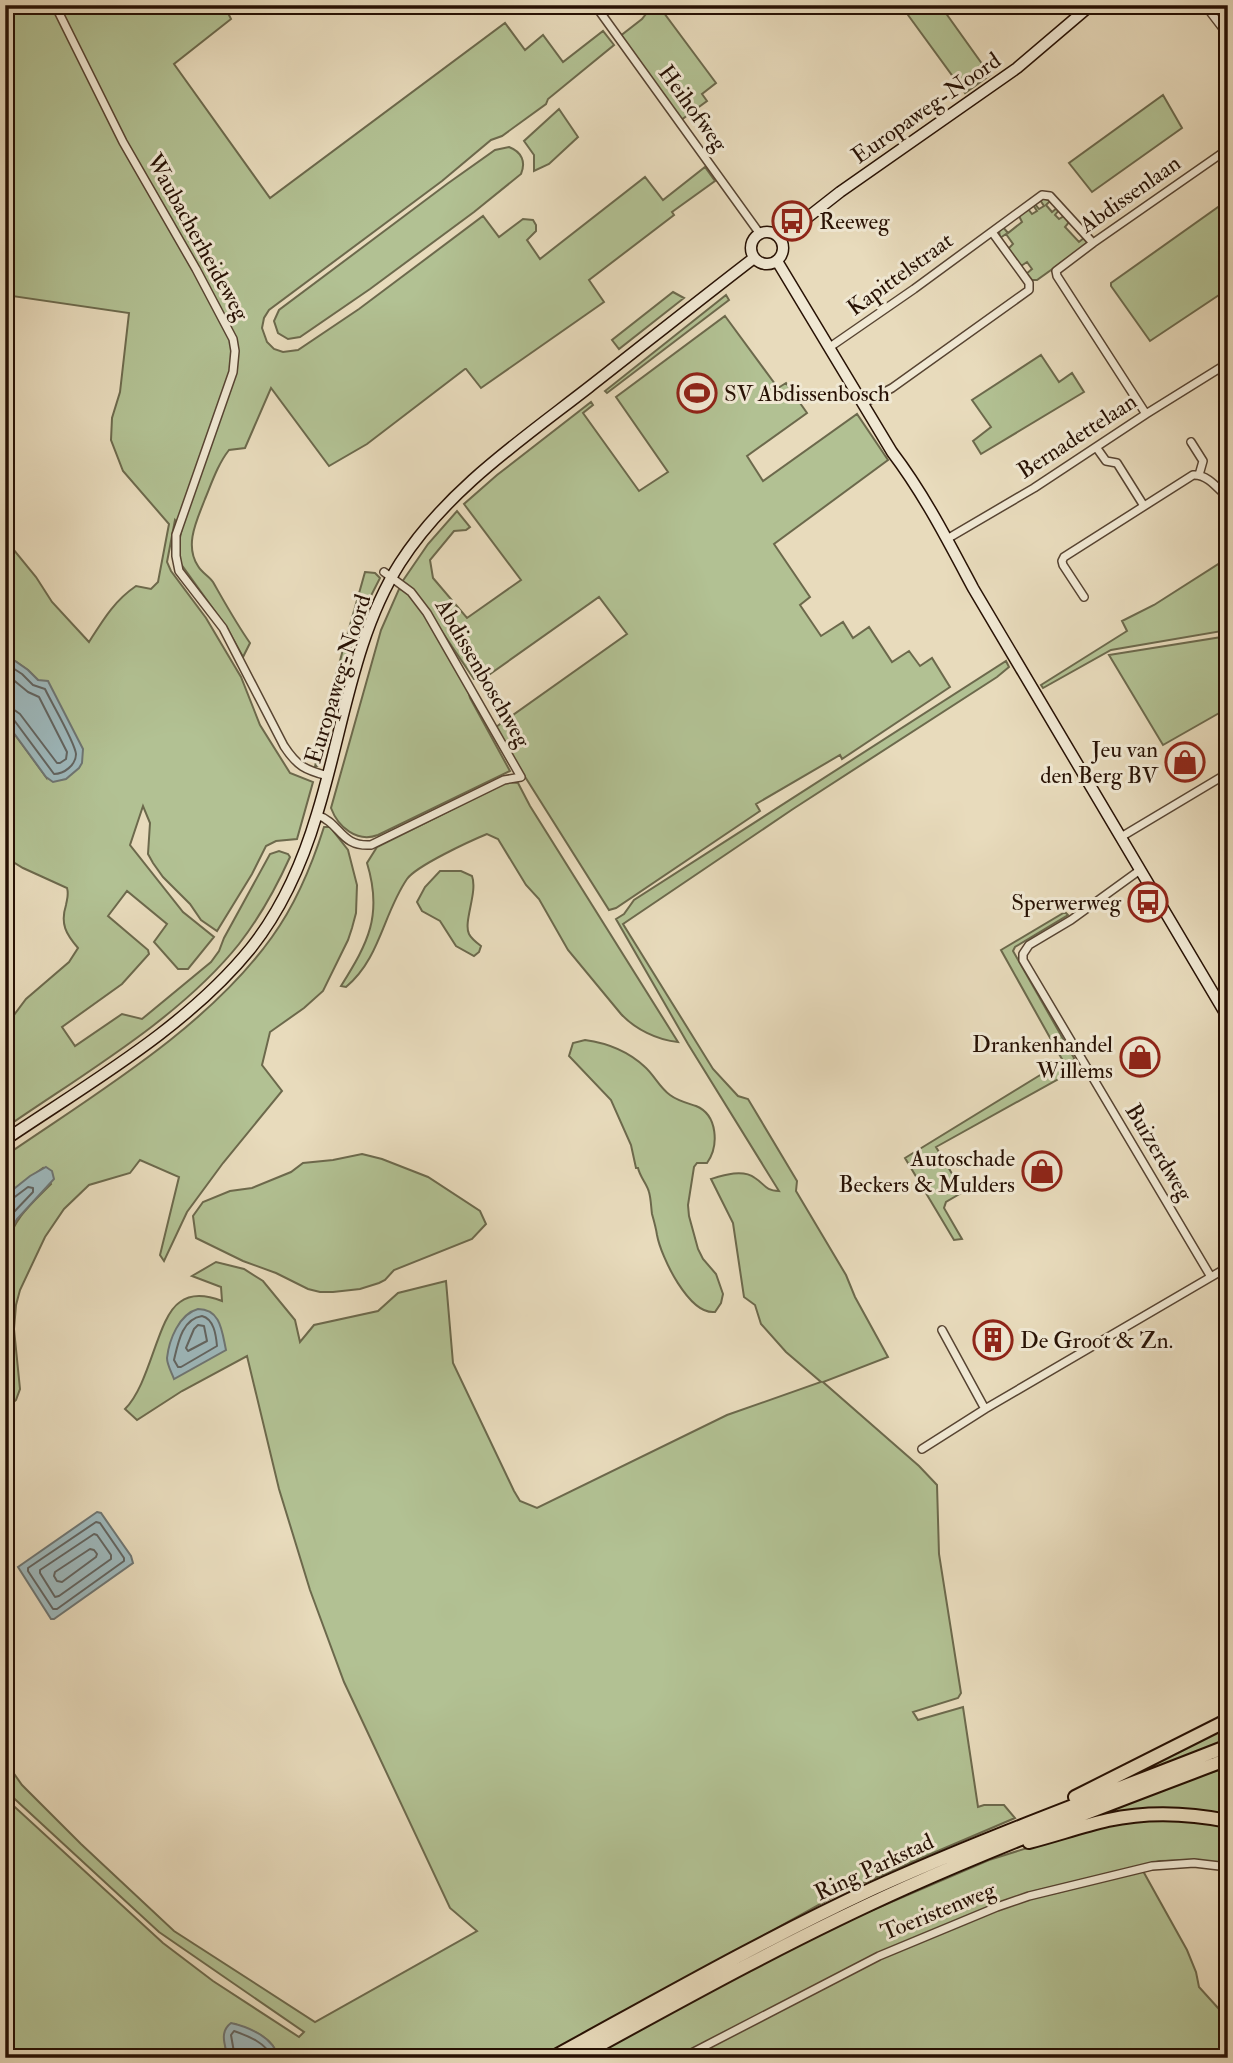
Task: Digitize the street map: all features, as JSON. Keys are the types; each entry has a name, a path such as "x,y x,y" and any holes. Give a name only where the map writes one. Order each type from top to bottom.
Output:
{"highway":[{"path":"1016,1827 1228,1720"},
{"name":"Ring Parkstad","path":"552,2058 733,1958 872,1890 1016,1827 1228,1746"},
{"name":"Ring Parkstad","path":"576,2058 786,1944 906,1887 991,1850 1228,1759"},
{"path":"991,1850 1134,1815 1165,1813 1228,1821"}],"street":[{"name":"Waubacherheideweg","path":"55,5 123,142 233,339 233,372 176,535 179,571 223,628 294,761 311,771 328,776"},
{"name":"Heihofweg","path":"595,5 760,234"},
{"name":"Europaweg-Noord","path":"780,239 839,192 1017,68 1091,5"},
{"path":"1205,5 1228,35"},
{"name":"Abdissenlaan","path":"1146,414 1056,276 1056,271 1228,149"},
{"name":"Kapittelstraat","path":"830,347 1045,194 1050,195 1093,243"},
{"path":"769,232 780,239 782,253 777,261 762,264 754,258 751,245 760,234 769,232"},
{"path":"864,404 892,388 1030,287 992,232"},
{"name":"Europaweg-Noord","path":"5,1140 147,1043 191,1008 252,946 279,904 317,815 359,659 388,575 418,538 453,498 531,431 754,258"},
{"path":"777,261 947,538 973,588 1228,1018"},
{"name":"Bernadettelaan","path":"947,538 1034,488 1228,363"},
{"path":"1191,442 1203,461 1199,475"},
{"path":"1096,447 1105,461 1117,463 1144,506"},
{"path":"1084,597 1063,565 1064,557 1189,477 1199,475 1206,478 1228,498"},
{"name":"Abdissenboschweg","path":"317,815 326,818 349,841 359,846 371,845 504,780 522,777 427,613 411,592 388,575"},
{"path":"1121,837 1228,774"},
{"name":"Buizerdweg","path":"1140,870 1071,920 1029,945 1023,954 1023,960 1211,1277"},
{"path":"922,1449 985,1409 1228,1267"},
{"path":"942,1330 985,1409"},
{"name":"Toeristenweg","path":"682,2058 879,1956 1008,1903 1152,1866 1194,1863 1228,1867"}],"green space":[{"path":"5,5 224,5 231,19 174,64 270,198 505,23 525,50 543,35 563,62 603,31 614,45 548,99 546,104 502,136 491,140 442,181 269,310 262,328 267,342 274,349 283,352 298,350 359,309 483,216 499,237 523,219 533,220 536,231 527,240 540,259 645,177 663,200 705,167 715,181 672,212 674,215 589,280 604,302 481,388 465,369 367,444 329,466 271,388 245,448 229,450 218,467 192,541 192,550 198,566 213,582 250,643 243,657 227,628 181,564 179,546 182,528 175,520 167,562 206,618 241,677 260,725 290,773 313,782 297,839 276,841 266,846 217,931 201,920 153,863 148,854 150,823 143,806 130,845 183,912 214,937 188,969 178,969 154,942 167,924 127,891 108,916 148,950 149,954 122,984 62,1027 75,1046 122,1014 142,1019 211,962 270,854 279,851 290,857 247,934 189,996 129,1044 5,1128 5,1027 26,999 69,962 78,948 67,933 64,923 67,888 5,857 5,721 46,777 38,680 5,654 5,539 36,577 52,602 89,642 121,598 136,586 151,589 158,582 169,524 123,471 111,440 112,418 120,392 129,313 5,295"},
{"path":"653,5 658,5 716,83 702,94 707,101 681,120 619,37 642,19"},
{"path":"920,5 940,5 990,75 965,93 908,15"},
{"path":"1163,95 1182,128 1092,192 1069,163"},
{"path":"559,109 578,137 549,164 534,171 534,155 524,141"},
{"path":"509,147 522,158 521,174 474,212 300,337 288,339 278,333 274,321 279,310 447,184 495,150"},
{"path":"1044,198 1050,201 1046,205 1052,212 1057,208 1059,210 1055,215 1059,219 1064,216 1070,221 1065,227 1079,242 1085,237 1087,242 1037,280 1032,280 1026,274 1032,269 1027,262 1021,266 1008,249 1013,244 1006,234 1000,238 999,230 1003,227 1008,233 1022,222 1019,216 1028,209 1032,214 1037,211 1033,205 1039,209 1044,206 1040,200"},
{"path":"1228,200 1228,289 1150,341 1111,283"},
{"path":"673,292 684,298 619,349 612,340"},
{"path":"726,295 729,300 607,393 605,391"},
{"path":"725,316 778,388 786,383 807,413 747,456 763,481 857,414 888,460 774,544 810,597 800,605 821,636 843,622 853,638 869,627 892,662 909,651 920,666 932,658 950,687 842,759 840,755 756,804 760,811 616,908 609,910 496,727 627,634 599,597 483,679 474,679 415,592 402,582 428,544 457,511 470,527 454,531 430,560 433,578 467,618 521,580 464,504 591,402 593,405 583,413 639,491 668,472 616,397"},
{"path":"1041,355 1059,382 1072,373 1084,392 981,454 973,441 991,427 972,400"},
{"path":"1220,563 1225,571 1228,569 1228,630 1111,650 1043,688 1041,685 1127,631 1122,621 1154,605"},
{"path":"365,572 375,573 380,578 352,643 322,758 315,767 331,693"},
{"path":"399,589 405,590 414,598 467,686 470,698 510,771 378,835 363,837 343,827 331,808 381,630"},
{"path":"1228,636 1228,708 1163,745 1109,655"},
{"path":"1006,661 1009,667 997,677 793,809 623,924 713,1069 738,1096 748,1099 797,1181 796,1191 846,1275 888,1357 823,1382 937,1485 939,1554 961,1693 958,1698 913,1712 918,1720 963,1707 978,1807 1004,1805 1015,1818 842,1892 543,2058 278,2058 268,2040 235,2024 225,2044 228,2058 5,2058 5,1798 163,1943 213,1981 299,2037 304,2032 159,1932 5,1790 5,1761 22,1785 174,1931 315,2022 477,1931 450,1908 344,1682 310,1590 279,1489 247,1356 182,1391 137,1420 125,1409 134,1398 172,1310 180,1302 195,1296 222,1301 221,1287 192,1276 216,1262 244,1269 263,1281 295,1320 300,1342 314,1325 378,1311 398,1293 446,1281 453,1363 514,1491 520,1501 537,1508 727,1415 821,1382 786,1352 761,1324 755,1305 744,1297 733,1223 711,1179 745,1174 768,1188 779,1191 688,1044 616,919 624,914 634,900"},
{"path":"507,782 518,783 678,1042 647,1033 621,1014 568,950 539,899 526,885 498,839 487,834 432,861 407,879 366,963 346,987 341,986 359,956 370,928 373,898 367,863 377,847"},
{"path":"324,827 330,827 348,850 357,885 356,913 348,940 323,991 270,1032 262,1065 282,1091 187,1212 164,1261 160,1255 179,1177 140,1160 130,1173 89,1185 64,1209 45,1237 20,1290 14,1329 20,1389 16,1400 5,1410 5,1248 18,1220 51,1184 43,1168 5,1196 5,1156 148,1057 216,1001 246,970 288,912"},
{"path":"440,871 461,871 472,876 468,929 471,937 481,946 474,956 456,946 440,921 422,911 417,902 425,887"},
{"path":"1065,912 1068,915 1015,947 1013,951 1074,1058 1071,1072 936,1147 963,1192 946,1202 944,1208 962,1239 954,1240 905,1158 1063,1061 1001,950"},
{"path":"585,1040 601,1043 632,1057 648,1070 666,1092 676,1099 696,1106 709,1116 715,1140 707,1163 697,1163 694,1167 688,1205 698,1249 716,1274 723,1294 715,1312 705,1310 686,1295 670,1270 660,1245 648,1189 636,1168 631,1145 611,1100 569,1056 573,1043"},
{"path":"362,1154 428,1177 480,1211 486,1224 472,1239 394,1270 379,1283 360,1289 333,1292 308,1289 196,1238 193,1216 203,1202 230,1191 252,1188 291,1172 303,1163"},
{"path":"1228,1723 1228,1741 1100,1789"},
{"path":"1228,1767 1228,1819 1192,1812 1056,1833 1119,1805"},
{"path":"1160,1816 1228,1824 1228,1864 1195,1860 1160,1861 1035,1891 1039,1894 1052,1894 1143,1871 1187,1950 1199,1987 1228,2019 1228,2058 587,2058 709,1990 840,1924 989,1860 1088,1829"}],"water":[{"path":"5,654 38,680 48,681 83,749 82,763 66,779 53,782 46,777 5,721"},
{"path":"46,1167 52,1171 54,1179 17,1219 5,1248 5,1196"},
{"path":"198,1309 206,1310 216,1317 226,1350 174,1379 167,1361 170,1343 180,1322"},
{"path":"97,1512 101,1513 133,1563 51,1619 18,1567"},
{"path":"231,2023 246,2027 267,2039 278,2058 228,2058 224,2035"}],"place":[{"name":"Reeweg","path":"792,221"},
{"name":"SV Abdissenbosch","path":"697,393"},
{"name":"Jeu van den Berg BV","path":"1185,762"},
{"name":"Sperwerweg","path":"1148,902"},
{"name":"Drankenhandel Willems","path":"1140,1057"},
{"name":"Autoschade Beckers & Mulders","path":"1042,1171"},
{"name":"De Groot & Zn.","path":"993,1340"}]}
